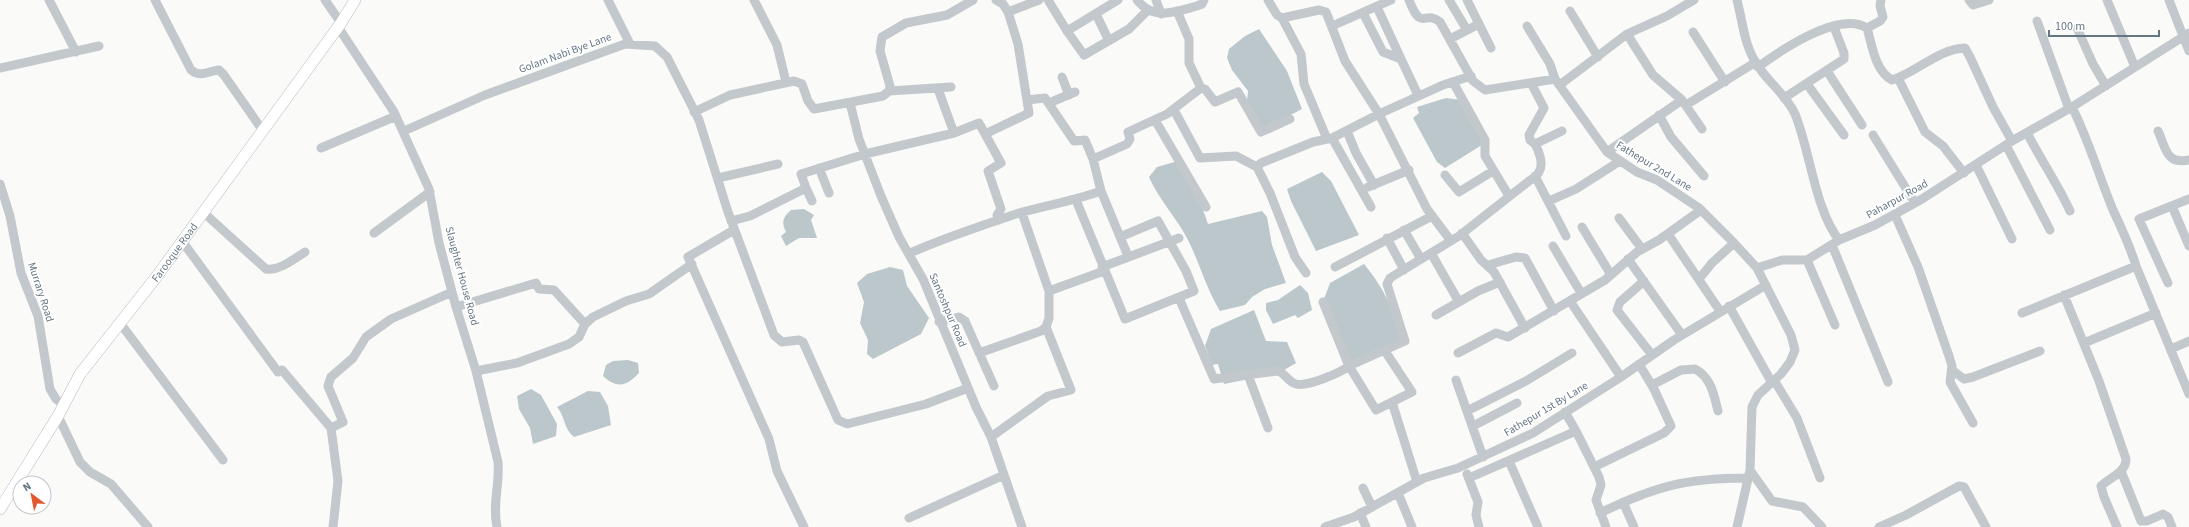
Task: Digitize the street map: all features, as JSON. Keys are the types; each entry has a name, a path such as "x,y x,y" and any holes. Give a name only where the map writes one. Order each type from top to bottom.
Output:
{"main road":[{"name":"Farooque Road","path":"0,509 58,416 80,374 204,212 340,25 354,0"}],"street":[{"path":"49,0 76,52"},
{"path":"155,0 191,70 196,74 201,75 219,70 263,131"},
{"name":"Slaughter House Road","path":"325,0 396,116 430,192 439,243 456,307 476,371 498,462 494,502 497,527"},
{"path":"608,0 630,44"},
{"path":"754,0 774,37 786,82"},
{"path":"985,134 1029,113 1018,44 1008,12 1003,4 996,0"},
{"path":"1008,12 1040,0"},
{"path":"1048,0 1084,55 1130,29 1147,11"},
{"path":"1067,31 1118,0"},
{"path":"1137,0 1147,11 1161,14 1202,4 1204,0"},
{"path":"1156,0 1161,14"},
{"path":"1268,0 1277,15 1282,18 1301,54 1304,84 1330,138 1371,206"},
{"path":"1332,26 1391,0"},
{"path":"1408,0 1415,15 1423,19 1436,18 1476,84 1487,91 1531,83 1558,82 1598,57 1627,34 1667,16 1694,0"},
{"path":"1450,0 1467,30"},
{"path":"1467,0 1491,48"},
{"path":"1737,0 1748,49 1757,64 1795,113 1836,243 1888,382"},
{"path":"1607,152 1659,115 1725,82 1796,41 1834,27 1847,24 1867,28 1880,21 1883,16 1880,6 1881,0"},
{"path":"1969,0 1973,5 1989,0"},
{"path":"2108,0 2135,67"},
{"path":"2169,0 2186,35 2189,51"},
{"path":"889,91 889,78 880,51 882,37 906,23 947,15 969,1"},
{"path":"1376,7 1418,95"},
{"path":"1177,11 1189,38 1189,63 1201,88 1205,88 1215,102 1238,92 1262,132 1290,119"},
{"path":"1282,18 1323,11 1328,15 1345,61 1379,114 1432,216 1451,240"},
{"path":"1570,11 1598,57"},
{"path":"1363,13 1383,52 1401,59"},
{"path":"1096,14 1109,41"},
{"path":"2038,21 2070,108 2086,136 2113,209 2129,242 2136,266 2189,394"},
{"path":"1450,39 1479,24"},
{"name":"Fathepur 2nd Lane","path":"1527,26 1550,64 1558,82 1607,152 1620,161 1657,180 1701,210 1757,268 1791,336 1795,350 1786,369 1758,395 1752,407 1749,474 1738,527"},
{"path":"1784,98 1828,71 1844,59 1844,53 1834,27"},
{"path":"1867,28 1875,56 1881,70 1892,80 1946,52 1956,48 1965,48 2050,230"},
{"path":"2077,28 2093,64 2106,86"},
{"path":"1693,32 1725,82"},
{"path":"1627,34 1653,75 1684,102 1702,129"},
{"name":"Paharpur Road","path":"1807,260 1836,243 1895,215 1964,173 2009,143 2106,86 2186,35"},
{"name":"Golam Nabi Bye Lane","path":"404,132 486,94 624,44 655,46 663,51 673,68 703,131 734,230 774,335 782,342 799,340 803,342 838,420 847,424 926,404 968,388"},
{"path":"0,68 99,46"},
{"path":"1828,71 1862,125"},
{"path":"1257,167 1261,163 1306,145 1347,131 1418,95 1471,76"},
{"path":"1049,103 1072,93 1062,78"},
{"path":"1898,78 1912,109 1925,132 1943,146 1964,173"},
{"path":"694,112 730,96 786,82 799,82 802,84 808,101 814,109 883,96 889,91 951,87"},
{"path":"1453,82 1485,140 1485,156 1509,196"},
{"path":"1179,298 1212,376 1219,379 1278,371 1296,384 1304,384 1339,373 1350,366 1386,351 1406,340 1387,284 1390,278 1462,233 1539,173 1541,164 1539,150 1530,140 1529,135 1544,108 1531,83"},
{"path":"1807,84 1844,135"},
{"path":"1093,159 1126,144 1130,139 1128,132 1174,110 1201,88"},
{"path":"938,89 954,133"},
{"path":"1027,100 1045,98 1074,141 1085,140 1093,159 1101,191 1128,256"},
{"name":"Santoshpur Road","path":"850,103 865,154 899,237 910,253 923,279 939,322 991,437 1022,527"},
{"path":"1174,110 1200,158 1236,156 1257,167 1270,193 1295,257 1306,273"},
{"path":"1659,115 1671,137 1704,176"},
{"path":"322,148 396,116"},
{"path":"1155,120 1206,207"},
{"path":"812,201 801,174 865,154 954,133 979,123 1001,164 988,171 1001,209 997,215 999,220"},
{"path":"1347,131 1356,153 1374,185"},
{"path":"1535,144 1562,131"},
{"path":"2158,131 2171,159 2176,161 2189,160"},
{"path":"2027,133 2041,160 2054,178 2070,211"},
{"path":"1873,135 1915,203"},
{"path":"1549,201 1576,189 1620,161"},
{"path":"718,178 778,164"},
{"path":"1976,164 2012,239"},
{"path":"819,168 829,192"},
{"path":"1361,190 1409,170"},
{"path":"1445,175 1459,192 1493,171"},
{"path":"1535,176 1566,236"},
{"name":"Murrary Road","path":"0,184 3,202 21,273 38,316 50,390 56,399 64,404"},
{"path":"731,221 750,216 806,188"},
{"path":"910,253 932,243 999,220 1076,200 1101,191"},
{"path":"374,233 430,192"},
{"path":"2168,283 2139,219 2189,198"},
{"path":"1076,200 1103,269 1125,319 1194,291 1186,271 1158,221 1120,237"},
{"path":"2172,206 2189,246"},
{"path":"1458,353 1496,333 1508,336 1554,311 1611,275 1628,259 1668,234 1701,210"},
{"path":"204,212 266,269 277,268 305,252"},
{"path":"979,353 1032,336 1046,327 1049,318 1049,291 1022,213"},
{"path":"1895,215 1927,292 1949,356 1952,370 1950,382 1973,424"},
{"path":"1335,267 1387,238 1432,216"},
{"path":"1619,218 1642,249"},
{"path":"1582,227 1611,275"},
{"path":"734,230 688,257 769,439 777,471 804,527"},
{"path":"1404,230 1421,259"},
{"path":"1462,233 1481,260 1488,265 1500,282 1525,328"},
{"path":"1668,234 1720,311"},
{"path":"1049,291 1103,269 1128,256 1179,238"},
{"path":"1387,238 1404,270"},
{"path":"182,241 280,371 331,428 338,481 333,527"},
{"path":"1699,279 1712,263 1734,243"},
{"path":"1553,246 1581,293"},
{"path":"1431,253 1459,302"},
{"path":"1488,265 1516,257 1525,258 1554,311"},
{"path":"1628,259 1682,334"},
{"path":"1757,268 1782,260 1807,260 1835,325"},
{"path":"476,371 516,363 569,344 579,337 585,324 593,317 626,302 649,294 692,264"},
{"path":"2022,313 2136,266"},
{"path":"1644,281 1620,302 1617,310 1652,355"},
{"path":"1436,315 1500,282"},
{"path":"456,307 536,283 539,289 554,290 585,324"},
{"name":"Fathepur 1st By Lane","path":"1326,527 1360,513 1417,482 1463,466 1520,440 1621,377 1682,334 1766,285"},
{"path":"331,428 343,422 328,386 331,376 353,358 366,337 391,319 452,292"},
{"path":"2064,295 2084,343 2126,459 2124,468 2121,472 2101,486 2101,490 2117,527"},
{"path":"1570,301 1621,377"},
{"path":"1323,302 1350,366 1376,410 1412,392 1386,351"},
{"path":"1729,306 1773,381 1798,418 1820,478"},
{"path":"2084,343 2156,313"},
{"path":"939,322 962,318 994,386"},
{"path":"120,322 223,460"},
{"path":"991,437 1048,396 1071,390 1046,327"},
{"path":"2171,349 2189,341"},
{"path":"1952,370 1964,380 1973,378 2040,351"},
{"path":"1467,411 1526,381 1572,353"},
{"path":"1594,467 1669,429 1671,423 1652,385 1639,364"},
{"path":"1652,385 1681,370 1694,369 1706,378 1711,386 1718,411"},
{"path":"1248,375 1268,428"},
{"path":"1456,380 1483,457"},
{"path":"1392,402 1417,482"},
{"path":"1473,426 1517,403"},
{"path":"1565,412 1594,467 1601,485 1596,500 1606,527"},
{"path":"58,416 80,462 90,472 111,484 148,527"},
{"path":"1469,478 1576,431"},
{"path":"1509,461 1538,527"},
{"path":"1463,466 1478,502 1476,515 1479,527"},
{"path":"2121,472 2141,521 2147,521 2163,514 2168,517 2172,527"},
{"path":"1600,513 1647,491 1691,481 1749,474 1772,501 1803,507 1822,527"},
{"path":"909,518 1004,475"},
{"path":"1879,527 1889,525 1960,486 1967,492 1986,527"},
{"path":"1363,488 1372,507"},
{"path":"1398,493 1412,527"},
{"path":"1623,502 1634,527"},
{"path":"1360,513 1366,527"}],"shaded area":[{"path":"1259,29 1287,71 1302,109 1264,129 1247,101 1248,91 1232,70 1227,58 1229,49 1245,36"},
{"path":"1446,98 1461,100 1485,143 1445,168 1437,162 1413,118 1419,113 1417,107"},
{"path":"1178,161 1195,187 1208,224 1262,211 1267,217 1272,245 1286,283 1265,289 1252,297 1245,305 1220,311 1211,294 1188,240 1149,177 1157,167"},
{"path":"1322,172 1331,181 1359,235 1316,251 1291,201 1287,189"},
{"path":"804,209 814,215 811,220 817,238 799,238 786,246 781,236 786,232 783,222 785,217 791,210"},
{"path":"1364,264 1377,281 1392,309 1401,339 1350,363 1324,299 1330,283"},
{"path":"890,267 903,270 907,286 929,318 921,334 873,359 867,354 868,340 860,323 864,302 857,283 867,274"},
{"path":"1300,285 1308,293 1312,310 1298,318 1295,315 1273,324 1266,310 1266,303 1278,300"},
{"path":"1254,310 1266,341 1287,342 1296,363 1279,373 1224,384 1218,364 1212,365 1205,346 1211,329"},
{"path":"628,360 638,363 639,373 630,381 617,384 603,376 606,365 613,361"},
{"path":"531,389 541,395 557,424 556,436 533,444 530,428 519,409 517,396"},
{"path":"588,391 600,392 608,406 611,425 574,437 570,434 557,407"}]}
